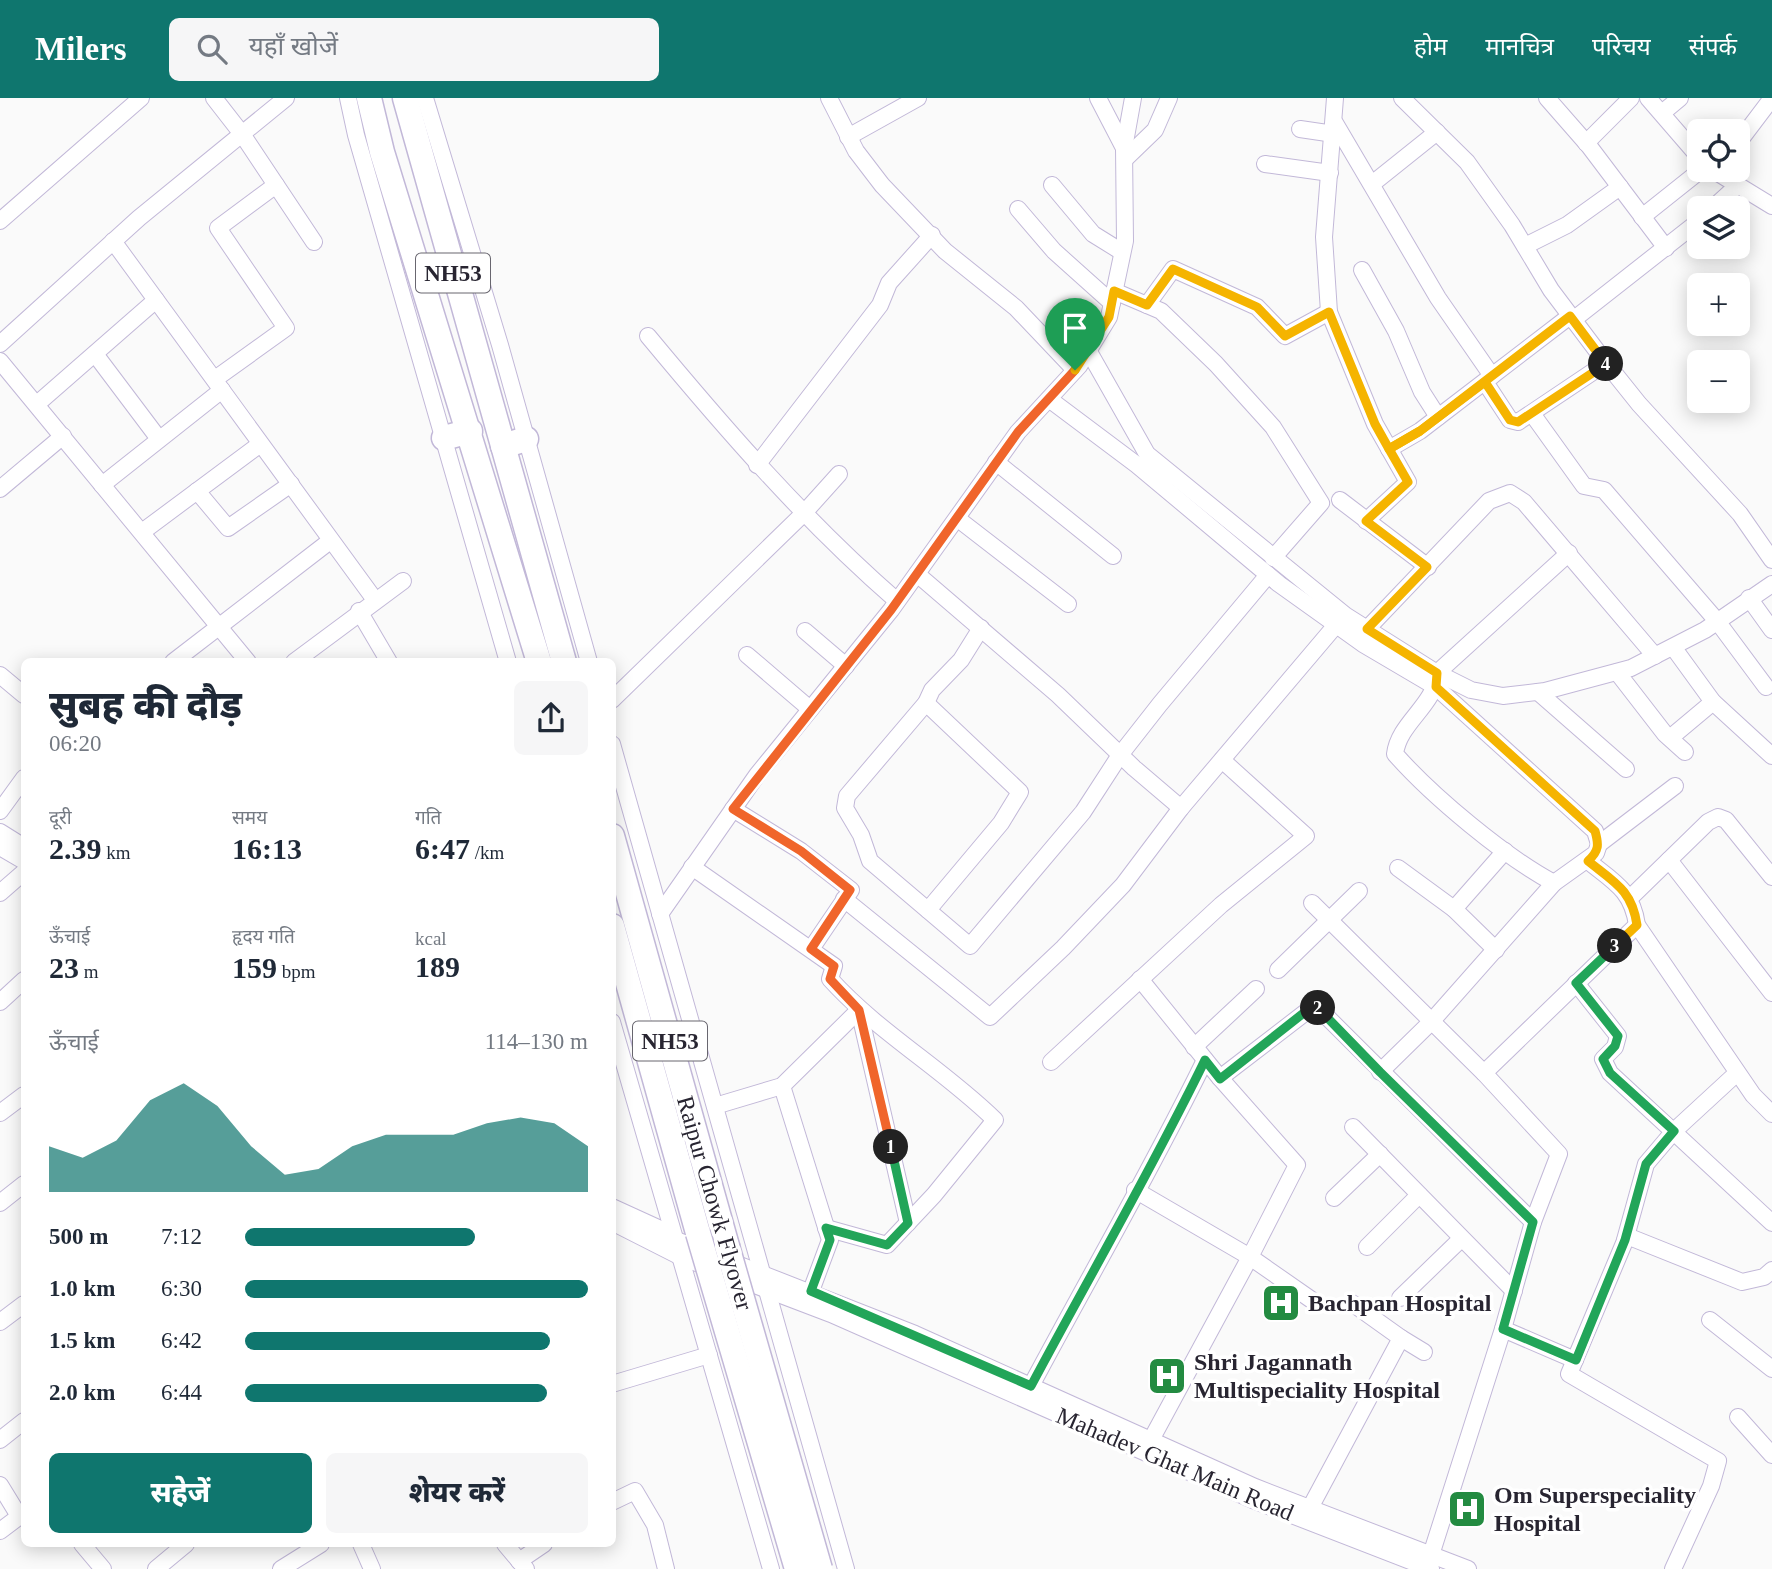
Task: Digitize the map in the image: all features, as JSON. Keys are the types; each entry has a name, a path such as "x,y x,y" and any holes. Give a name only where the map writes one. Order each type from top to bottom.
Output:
{"highway":[{"name":"NH53","path":"369,98 425,293 470,431 535,603 562,658"},
{"name":"NH53","path":"405,98 515,443 535,603 538,658"},
{"path":"444,438 470,431"},
{"name":"Raipur Chowk Flyover","path":"616,850 820,1569"},
{"name":"Raipur Chowk Flyover","path":"616,940 797,1569"}],"street":[{"path":"0,221 141,98"},
{"path":"214,98 243,134 314,242"},
{"path":"0,344 113,241 286,98"},
{"path":"348,98 356,135 507,658"},
{"path":"425,98 515,443 588,658"},
{"path":"829,98 848,137 882,185 945,251 1016,308 1075,370"},
{"path":"848,137 918,98"},
{"path":"1098,98 1125,154"},
{"path":"660,914 733,809 897,601 996,463 1075,370 1109,317 1122,252 1125,154 1133,98"},
{"path":"1125,154 1155,130 1169,98"},
{"path":"1335,98 1324,237 1329,312 1375,424 1408,482 1366,521"},
{"path":"1402,98 1467,162 1572,318 1606,363 1639,404 1740,514 1772,560"},
{"path":"1547,98 1587,143 1665,248"},
{"path":"1587,143 1631,98"},
{"path":"1648,98 1687,143"},
{"path":"1662,113 1680,98"},
{"path":"1750,126 1772,98"},
{"path":"1300,128 1334,128"},
{"path":"1334,128 1489,379 1510,420 1523,421 1606,363"},
{"path":"1371,184 1437,132"},
{"path":"1265,164 1330,173"},
{"path":"1642,217 1694,182"},
{"path":"1729,182 1772,206"},
{"path":"102,485 286,328 218,228 276,185"},
{"path":"1052,185 1093,234 1122,252"},
{"path":"1525,246 1567,225 1620,187"},
{"path":"1726,196 1736,187"},
{"path":"1018,209 1054,251 1113,297 1147,305 1161,312 1216,364 1273,427 1321,503 1273,558"},
{"path":"1389,449 1438,417 1687,231"},
{"path":"757,465 880,305 889,283 932,235"},
{"path":"113,241 375,600"},
{"path":"1147,305 1173,269 1257,307 1285,336 1329,312"},
{"path":"1362,270 1396,331 1422,391 1438,417"},
{"path":"37,404 156,300"},
{"path":"648,336 757,465 803,514 841,553 897,601"},
{"path":"1088,350 1147,454 1273,558 1437,680 1580,815 1595,831 1599,844"},
{"path":"95,354 159,439"},
{"path":"0,360 245,658"},
{"path":"1049,399 1137,466 1268,575 1363,645 1437,680 1471,690 1503,696 1538,692 1617,672 1673,647 1772,584"},
{"path":"1532,415 1584,486 1602,487 1717,621 1766,687"},
{"path":"0,489 63,436"},
{"path":"142,532 260,445"},
{"path":"996,463 1113,556"},
{"path":"616,696 803,514 839,474"},
{"path":"197,491 228,527 290,484"},
{"path":"1367,629 1489,501 1503,494 1519,497 1655,656"},
{"path":"1340,500 1427,567"},
{"path":"958,519 1068,604"},
{"path":"178,658 330,541"},
{"path":"1555,883 1528,869 1505,851 1409,770 1395,754 1397,739 1437,680 1569,553"},
{"path":"917,574 1058,695 1120,755 1181,808"},
{"path":"981,628 961,660 932,690 926,703 847,796 845,808 861,835 870,861 970,946 1083,812 1120,755 1192,663 1268,575"},
{"path":"299,658 403,581"},
{"path":"1749,598 1772,630"},
{"path":"359,611 387,658"},
{"path":"844,899 990,1017 1063,948 1123,885 1181,808 1335,625"},
{"path":"805,631 846,666"},
{"path":"1673,647 1713,702 1772,756"},
{"path":"747,654 810,709"},
{"path":"1617,672 1670,738 1685,752"},
{"path":"0,675 21,692"},
{"path":"1538,692 1626,769"},
{"path":"1670,738 1713,702"},
{"path":"926,703 1020,792 1001,823 928,910"},
{"path":"616,758 846,1569"},
{"path":"1051,1062 1222,905 1306,836 1222,760"},
{"path":"0,811 21,782"},
{"path":"1380,1072 1431,1022 1555,883 1588,861 1596,853 1599,844 1675,786"},
{"path":"733,809 801,851 850,890 811,949"},
{"path":"1630,898 1708,821 1718,817 1726,820 1772,877"},
{"path":"0,832 21,845"},
{"path":"0,846 21,859"},
{"path":"1454,909 1505,851"},
{"path":"1669,860 1772,993"},
{"path":"1588,861 1630,898 1634,904 1637,925 1737,1073 1772,1115"},
{"path":"692,866 834,966 830,979 859,1010 968,1093 995,1120 887,1245 826,1228"},
{"path":"1398,867 1454,909 1496,950"},
{"path":"0,892 21,874"},
{"path":"1278,970 1359,891"},
{"path":"1312,903 1484,1073 1559,1154 1533,1222 1431,1562"},
{"path":"1484,1073 1637,925"},
{"path":"1140,979 1220,1079 1297,1165 1151,1440"},
{"path":"0,1002 21,983"},
{"path":"1576,983 1618,1036 1615,1046 1603,1059 1610,1073 1772,1223"},
{"path":"1194,1046 1256,989"},
{"path":"1220,1079 1315,1004 1380,1072 1533,1222"},
{"path":"715,1106 782,1086 859,1010"},
{"path":"859,1010 908,1223"},
{"path":"616,1036 771,1569"},
{"path":"1031,1386 1135,1190 1164,1145 1205,1060"},
{"path":"1673,1569 1711,1486 1718,1461 1569,1374 1625,1240 1646,1164 1674,1131 1737,1073"},
{"path":"782,1086 830,1240 811,1291"},
{"path":"0,1113 21,1098"},
{"path":"1353,1126 1514,1291"},
{"path":"1334,1198 1380,1154"},
{"path":"0,1203 21,1186"},
{"path":"1135,1190 1250,1257 1316,1303"},
{"path":"1367,1247 1419,1195"},
{"path":"616,1209 658,1228 676,1241 764,1282 811,1291 1431,1562 1468,1569"},
{"name":"Mahadev Ghat Main Road","path":"616,1225 681,1257 764,1282 1252,1500 1431,1562"},
{"path":"1625,1240 1627,1236 1742,1282 1764,1276 1772,1270"},
{"path":"1400,1298 1461,1239"},
{"path":"1352,1303 1424,1353"},
{"path":"0,1322 21,1306"},
{"path":"1710,1320 1772,1369"},
{"path":"1503,1329 1576,1360"},
{"path":"1310,1508 1401,1338"},
{"path":"616,1383 709,1355"},
{"path":"1738,1417 1772,1455"},
{"path":"0,1440 21,1423"},
{"path":"0,1485 21,1513"},
{"path":"616,1500 635,1491 655,1525 664,1568"},
{"path":"0,1531 21,1515"},
{"path":"85,1547 103,1569"},
{"path":"156,1569 182,1547"},
{"path":"281,1569 316,1547"},
{"path":"362,1547 372,1569"},
{"path":"507,1547 522,1565 541,1547"}],"place":[{"name":"Bachpan Hospital","path":"1281,1303"},
{"name":"Shri Jagannath Multispeciality Hospital","path":"1167,1376"},
{"name":"Om Superspeciality Hospital","path":"1467,1509"}],"route":[{"path":"1075,370 1018,432 891,610 757,775 733,809 801,851 850,890 811,949 834,966 830,979 859,1010 908,1223 887,1245 826,1228 830,1240 811,1291 1031,1386 1135,1190 1164,1145 1205,1060 1220,1079 1315,1004 1380,1072 1533,1222 1503,1329 1576,1360 1625,1240 1646,1164 1674,1131 1610,1073 1603,1059 1615,1046 1618,1036 1576,983 1637,925 1634,904 1624,890 1588,861 1596,853 1599,844 1595,831 1580,815 1492,740 1436,687 1437,673 1367,629 1427,567 1366,521 1408,482 1389,449 1420,431 1485,382 1510,420 1518,422 1606,363 1570,316 1420,431 1389,449 1375,424 1329,312 1285,336 1257,307 1173,269 1147,305 1114,291 1109,317 1075,370"}]}
